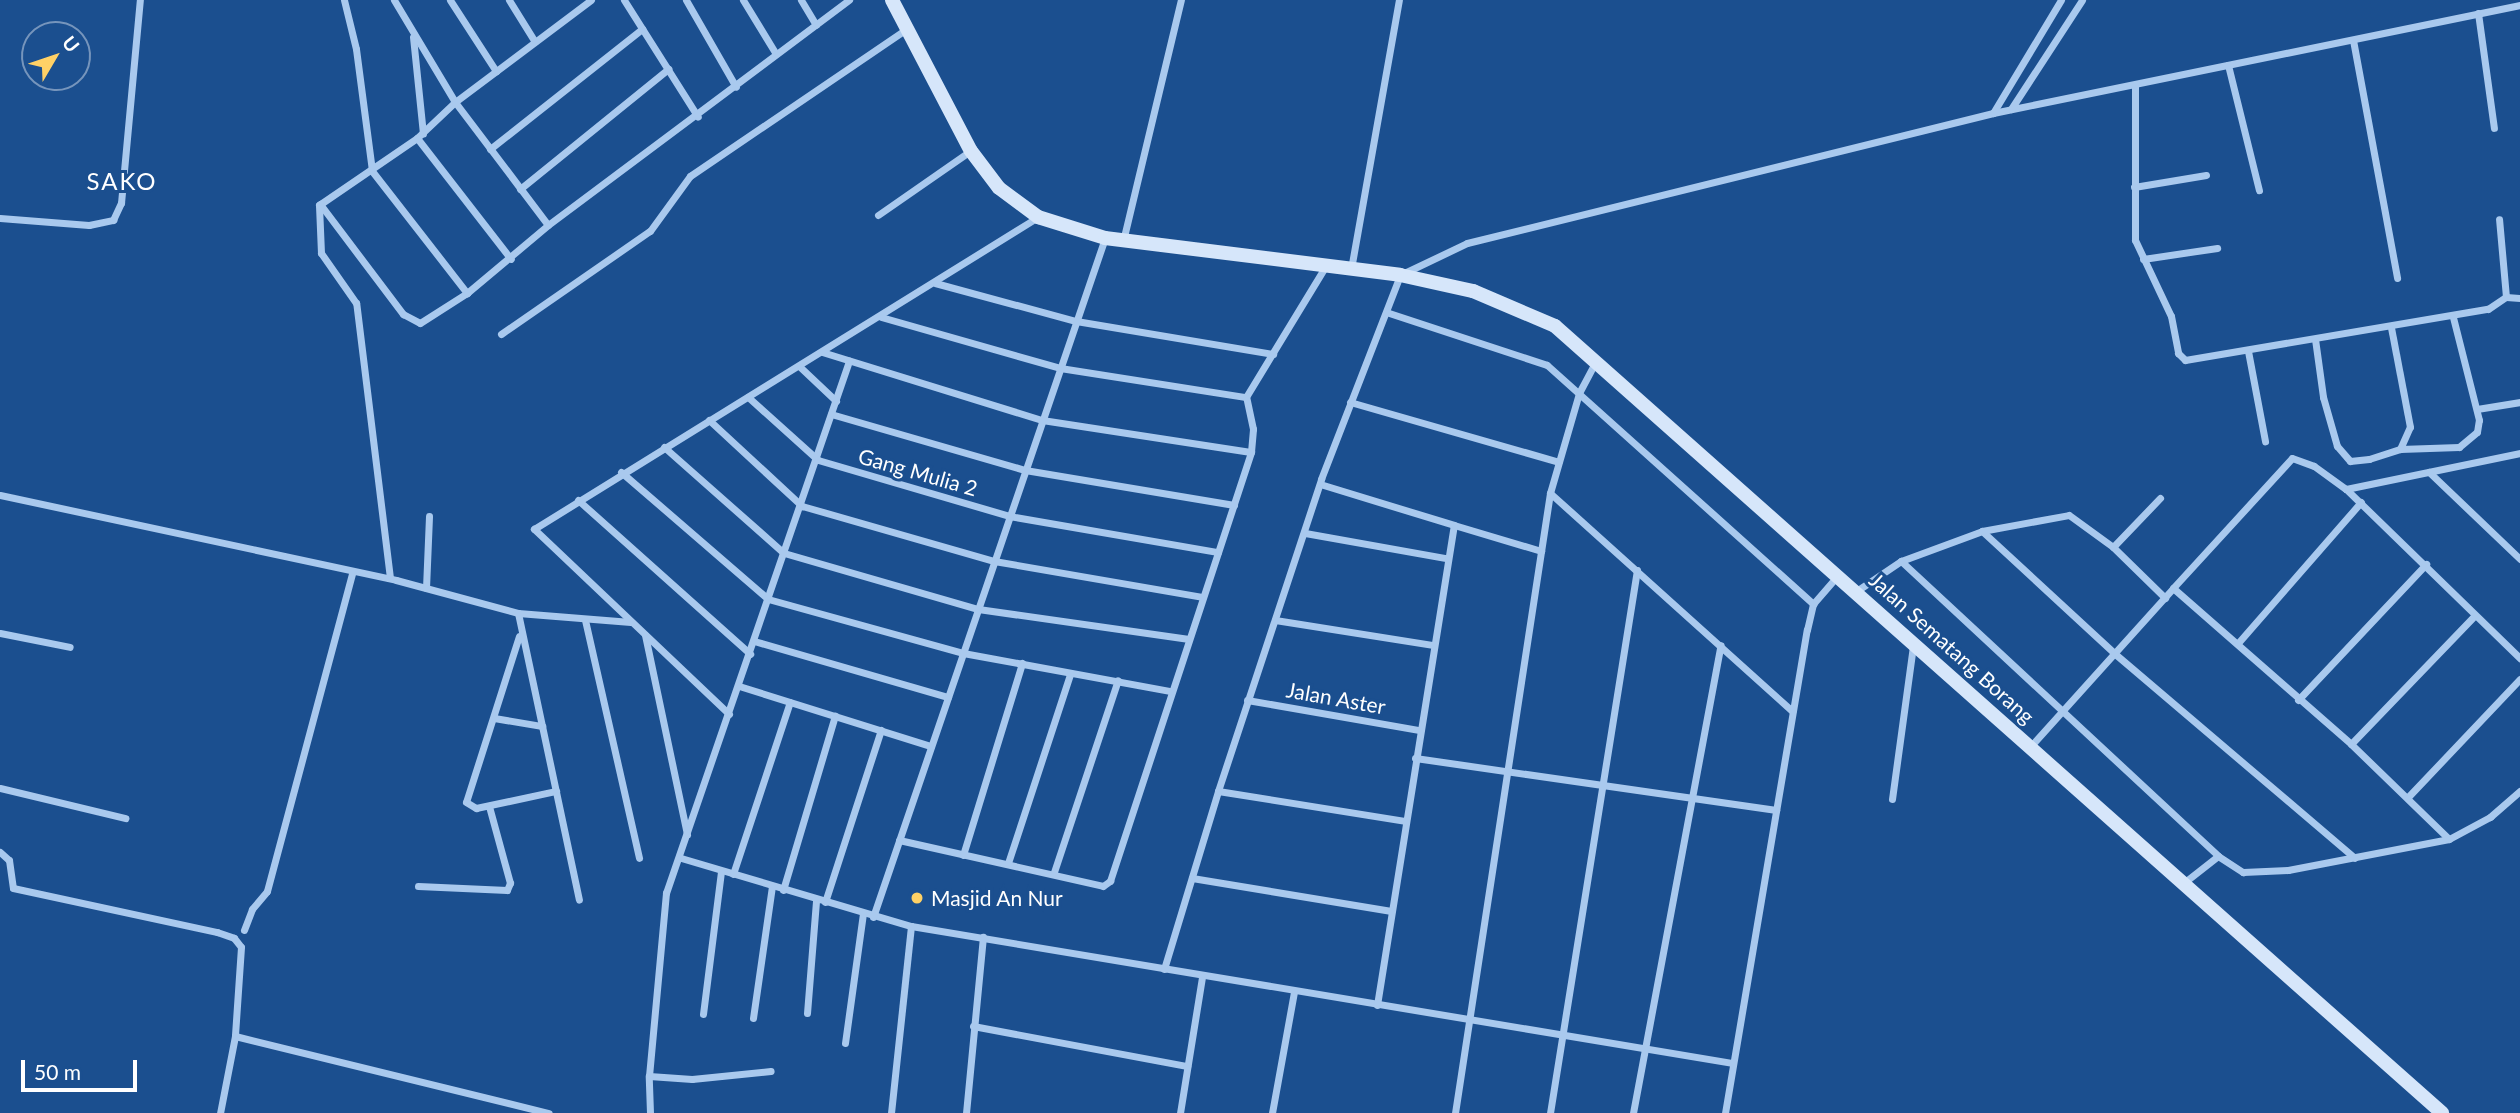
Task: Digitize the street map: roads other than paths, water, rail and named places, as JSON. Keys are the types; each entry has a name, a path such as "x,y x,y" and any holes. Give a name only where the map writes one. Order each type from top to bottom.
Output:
{"street":[{"path":"0,218 89,225 113,220 121,203 141,0"},
{"path":"344,0 356,49 372,171 467,293"},
{"path":"394,0 455,102 548,225"},
{"path":"450,0 496,71"},
{"path":"509,0 535,42"},
{"path":"320,204 372,171 420,135 455,102 591,0"},
{"path":"624,0 698,117"},
{"path":"686,0 736,86"},
{"path":"743,0 776,54"},
{"path":"801,0 816,25"},
{"path":"320,204 409,318 420,323 467,293 511,259 548,225 698,117 849,0"},
{"name":"Jalan Sematang Borang","path":"891,0 971,150 999,188 1038,217 1123,241 1400,275 1514,305 1555,326 1597,359 1837,575 1861,587 1914,642 2036,743 2181,886 2442,1113"},
{"path":"1123,241 1181,0"},
{"path":"1351,269 1399,0"},
{"path":"1993,113 2061,0"},
{"path":"2011,109 2082,0"},
{"path":"1164,969 1247,700 1320,484 1350,402 1389,313 1400,275 1467,243 1993,113 2520,5"},
{"path":"2478,13 2494,128"},
{"path":"490,149 642,29"},
{"path":"501,334 650,231 690,176 906,29"},
{"path":"413,33 420,135 511,259"},
{"path":"2353,40 2397,278"},
{"path":"2228,65 2259,190"},
{"path":"520,189 668,69"},
{"path":"2136,85 2136,240 2171,316 2178,353 2185,360 2453,317 2488,309 2506,297 2520,298"},
{"path":"878,215 971,150"},
{"path":"2134,187 2206,175"},
{"path":"320,204 321,253 356,303 390,578"},
{"path":"729,714 534,529 621,472 881,317 1038,217"},
{"path":"2499,219 2506,297"},
{"path":"873,917 1105,238"},
{"path":"2143,259 2217,248"},
{"path":"899,840 1054,872 1103,886 1110,881 1251,452 1253,429 1246,397 1325,267"},
{"path":"934,283 1076,321 1273,354"},
{"path":"1389,313 1530,357 1547,365 1813,604"},
{"path":"881,317 1060,368 1246,397"},
{"path":"2315,339 2323,397 2343,456 2350,461 2369,459 2400,449 2468,443 2477,432 2477,410 2453,317"},
{"path":"2391,327 2410,427 2400,449"},
{"path":"2248,351 2265,441"},
{"path":"822,352 1042,420 1251,452"},
{"path":"1455,1113 1550,494 1579,393 1597,359"},
{"path":"650,1113 649,1076 666,893 681,858 818,460 849,361"},
{"path":"799,366 836,401"},
{"path":"748,397 818,460"},
{"path":"1350,402 1559,463"},
{"path":"2477,410 2520,402"},
{"path":"831,414 1025,470 1234,505"},
{"path":"709,420 802,506 994,561 1202,597"},
{"path":"664,447 784,553 978,609 1188,639"},
{"path":"2346,489 2520,453"},
{"path":"2036,743 2114,653 2292,458 2314,466 2361,502 2426,564 2474,616 2520,658"},
{"name":"Gang Mulia 2","path":"818,460 1009,516 1217,552"},
{"path":"621,472 768,599 963,653 1171,691"},
{"path":"2429,472 2520,559"},
{"path":"1320,484 1541,551"},
{"path":"1550,494 1792,711"},
{"path":"0,495 390,578 518,613 631,622"},
{"path":"2113,547 2160,498"},
{"path":"578,500 750,654"},
{"path":"2238,643 2361,502"},
{"path":"1861,587 1901,561 1982,531 2069,514 2113,547 2165,598"},
{"path":"426,588 429,516"},
{"path":"1377,1005 1432,645 1454,525"},
{"path":"1982,531 2114,653 2355,858"},
{"path":"1305,533 1446,558"},
{"path":"1901,561 2064,711 2215,859 2249,873 2355,858 2449,839 2490,817 2520,791"},
{"path":"2298,700 2426,564"},
{"path":"1550,1113 1637,570"},
{"path":"244,930 252,909 267,891 353,571"},
{"path":"1725,1113 1792,711 1813,604 1837,575"},
{"path":"2173,588 2351,744 2449,839"},
{"path":"518,613 519,635 542,726 579,900"},
{"path":"2351,744 2474,616"},
{"path":"585,620 639,858"},
{"path":"1275,620 1432,645"},
{"path":"0,634 70,648"},
{"path":"645,634 687,836"},
{"path":"519,635 466,803 476,808 556,791"},
{"path":"754,641 948,697"},
{"path":"1892,799 1914,642"},
{"path":"1633,1113 1721,645"},
{"path":"963,855 1022,663"},
{"path":"1008,863 1070,674"},
{"path":"2408,797 2520,679"},
{"path":"1054,872 1118,680"},
{"path":"739,687 931,746"},
{"name":"Jalan Aster","path":"1247,700 1419,730"},
{"path":"733,874 790,702"},
{"path":"783,890 835,716"},
{"path":"494,718 542,726"},
{"path":"825,902 881,730"},
{"path":"1415,758 1509,769 1693,800 1776,810"},
{"path":"0,788 125,818"},
{"path":"1218,791 1405,821"},
{"path":"418,886 507,890 510,883 489,806"},
{"path":"0,852 9,860 13,888 234,938 241,947 235,1035 220,1113"},
{"path":"681,858 873,917 911,926 1732,1063"},
{"path":"2181,886 2215,859"},
{"path":"703,1014 721,871"},
{"path":"1192,878 1391,911"},
{"path":"753,1018 772,886"},
{"path":"807,1013 816,900"},
{"path":"845,1043 863,914"},
{"path":"891,1113 911,926"},
{"path":"966,1113 983,937"},
{"path":"1180,1113 1202,976"},
{"path":"1272,1113 1294,992"},
{"path":"974,1026 1187,1066"},
{"path":"235,1035 549,1113"},
{"path":"649,1076 692,1079 771,1071"}],"place":[{"name":"Masjid An Nur","path":"917,898"}],"district":[{"name":"SAKO","path":"122,181"}]}
